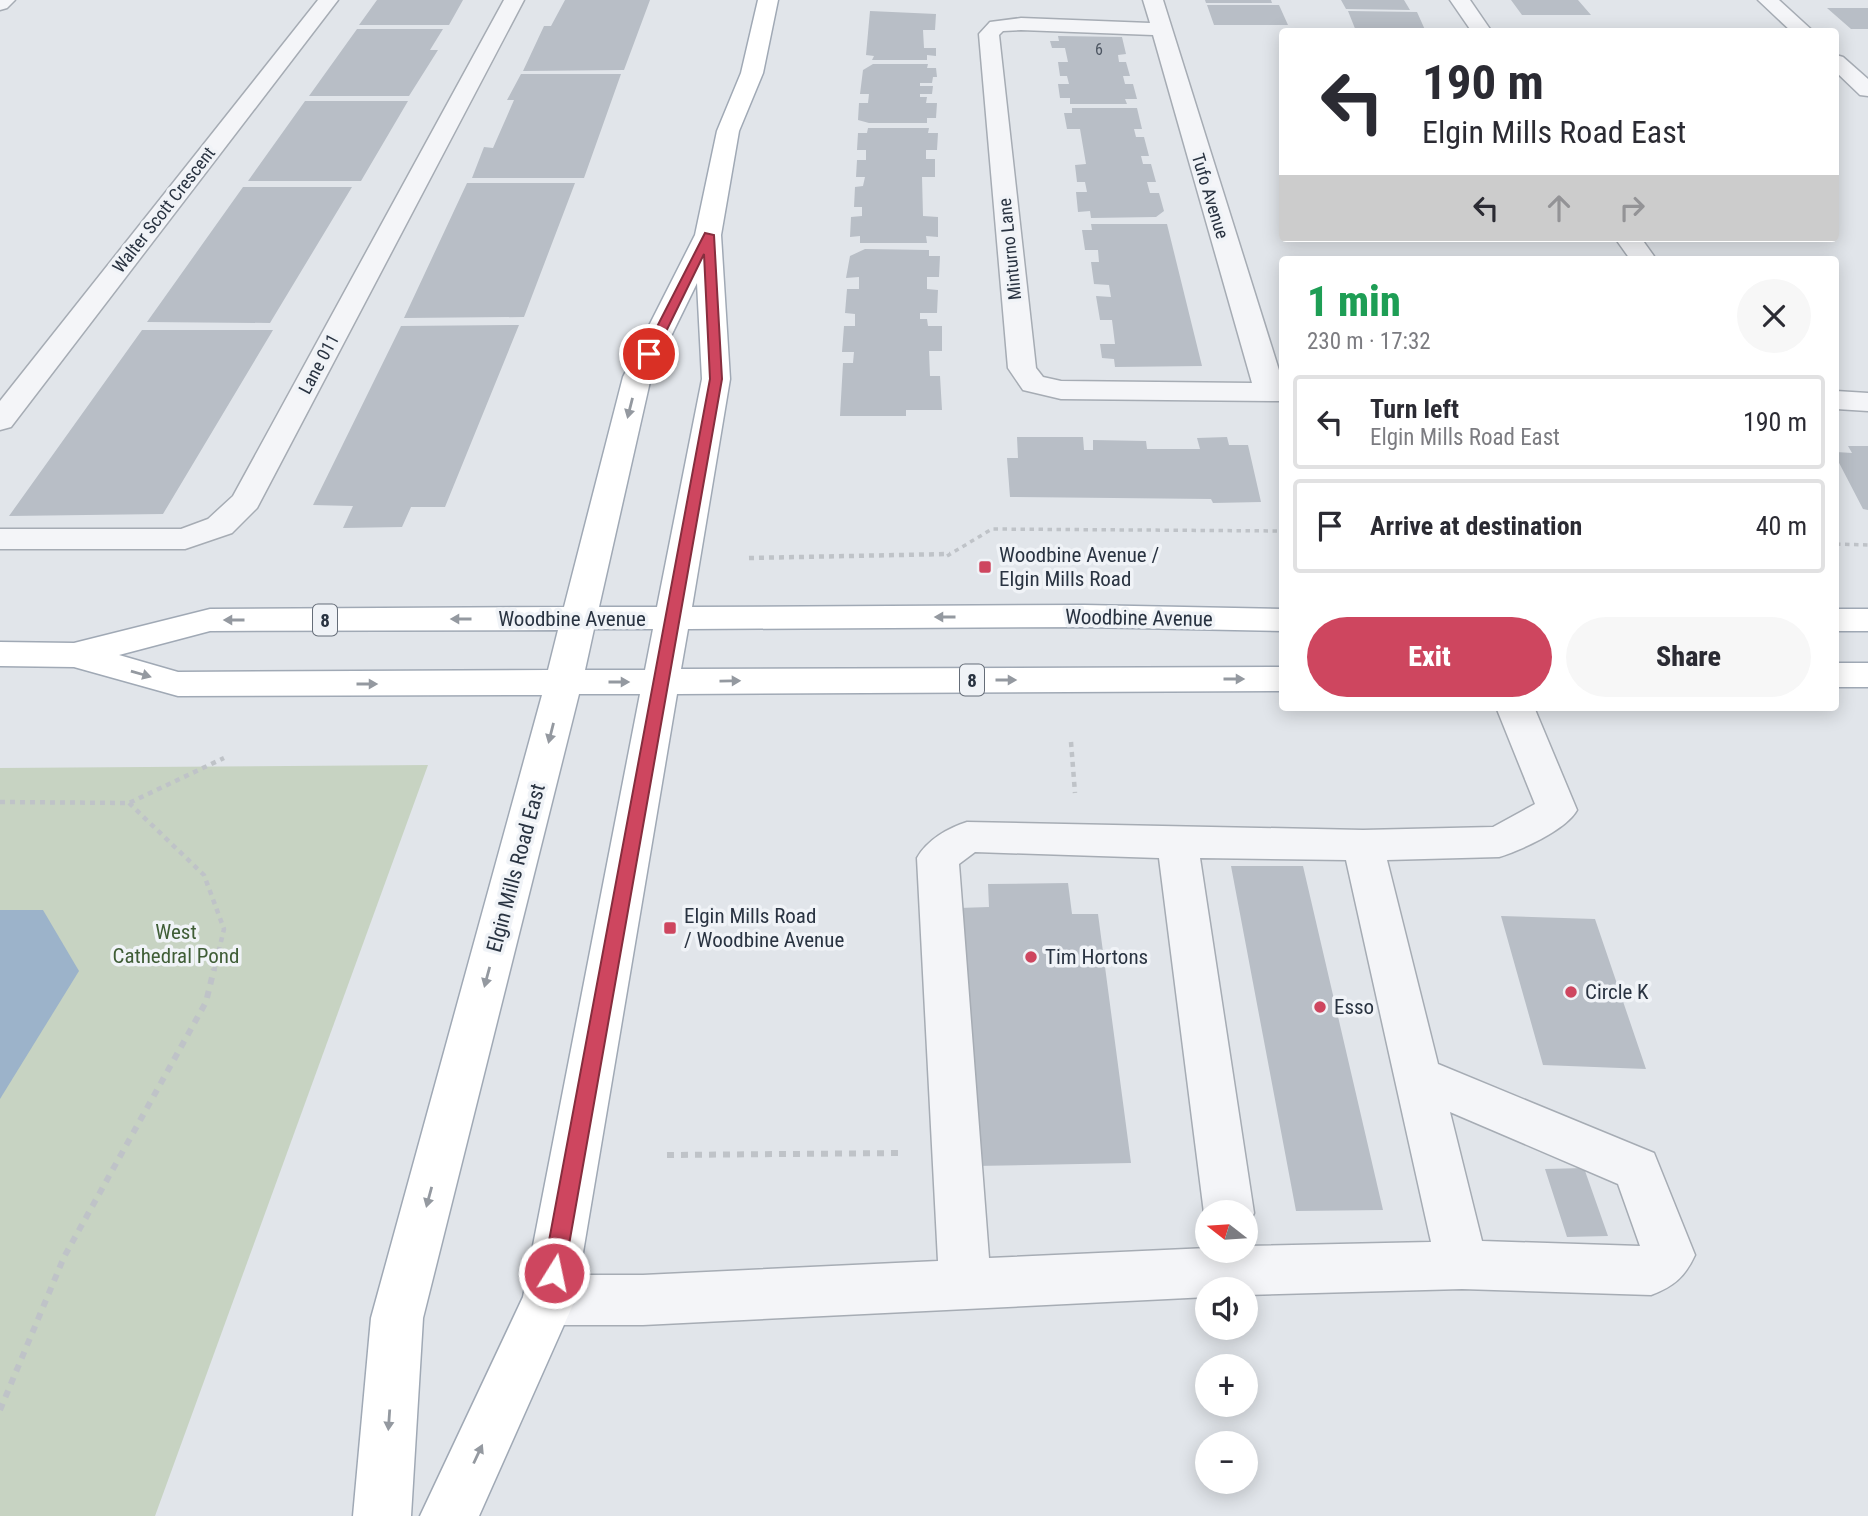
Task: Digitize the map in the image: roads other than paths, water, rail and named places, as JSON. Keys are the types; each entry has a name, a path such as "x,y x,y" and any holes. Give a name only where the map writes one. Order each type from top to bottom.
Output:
{"main road":[{"name":"Elgin Mills Road East","path":"449,1516 549,1300 716,379 708,235 727,131 752,73 768,0"},
{"name":"Elgin Mills Road East","path":"382,1516 397,1318 563,682 637,377 708,235"},
{"name":"Woodbine Avenue","path":"75,655 210,620 1084,617 1279,620"},
{"path":"1839,620 1868,620"},
{"name":"Woodbine Avenue","path":"0,654 75,655 178,684 1279,679"},
{"path":"1839,675 1868,675"}],"street":[{"path":"0,4 5,0"},
{"name":"Walter Scott Crescent","path":"0,421 328,0"},
{"name":"Lane 011","path":"0,539 185,539 220,526 246,501 514,0"},
{"name":"Tufo Avenue","path":"1153,0 1276,392"},
{"path":"1460,0 1479,28"},
{"path":"1768,0 1800,28"},
{"name":"Minturno Lane","path":"1160,29 1021,24 997,26 989,34 1022,368 1033,384 1061,390 1276,392"},
{"path":"1839,64 1868,90"},
{"path":"1839,400 1868,401"},
{"path":"965,1285 938,858 967,837 1363,845 1499,842 1557,810 1517,711"},
{"path":"1177,843 1227,1200"},
{"path":"1363,845 1462,1265"},
{"path":"1258,1261 1651,1271 1669,1255 1637,1169 1418,1077"},
{"path":"549,1300 643,1300 965,1285 1202,1264"}],"water":[{"path":"0,910 43,910 79,971 0,1099"}],"place":[{"name":"Woodbine Avenue / Elgin Mills Road","path":"985,567"},
{"name":"Elgin Mills Road / Woodbine Avenue","path":"670,928"},
{"name":"Tim Hortons","path":"1031,957"},
{"name":"Circle K","path":"1571,992"},
{"name":"Esso","path":"1320,1007"}],"park label":[{"name":"West Cathedral Pond","path":"176,944"}]}
